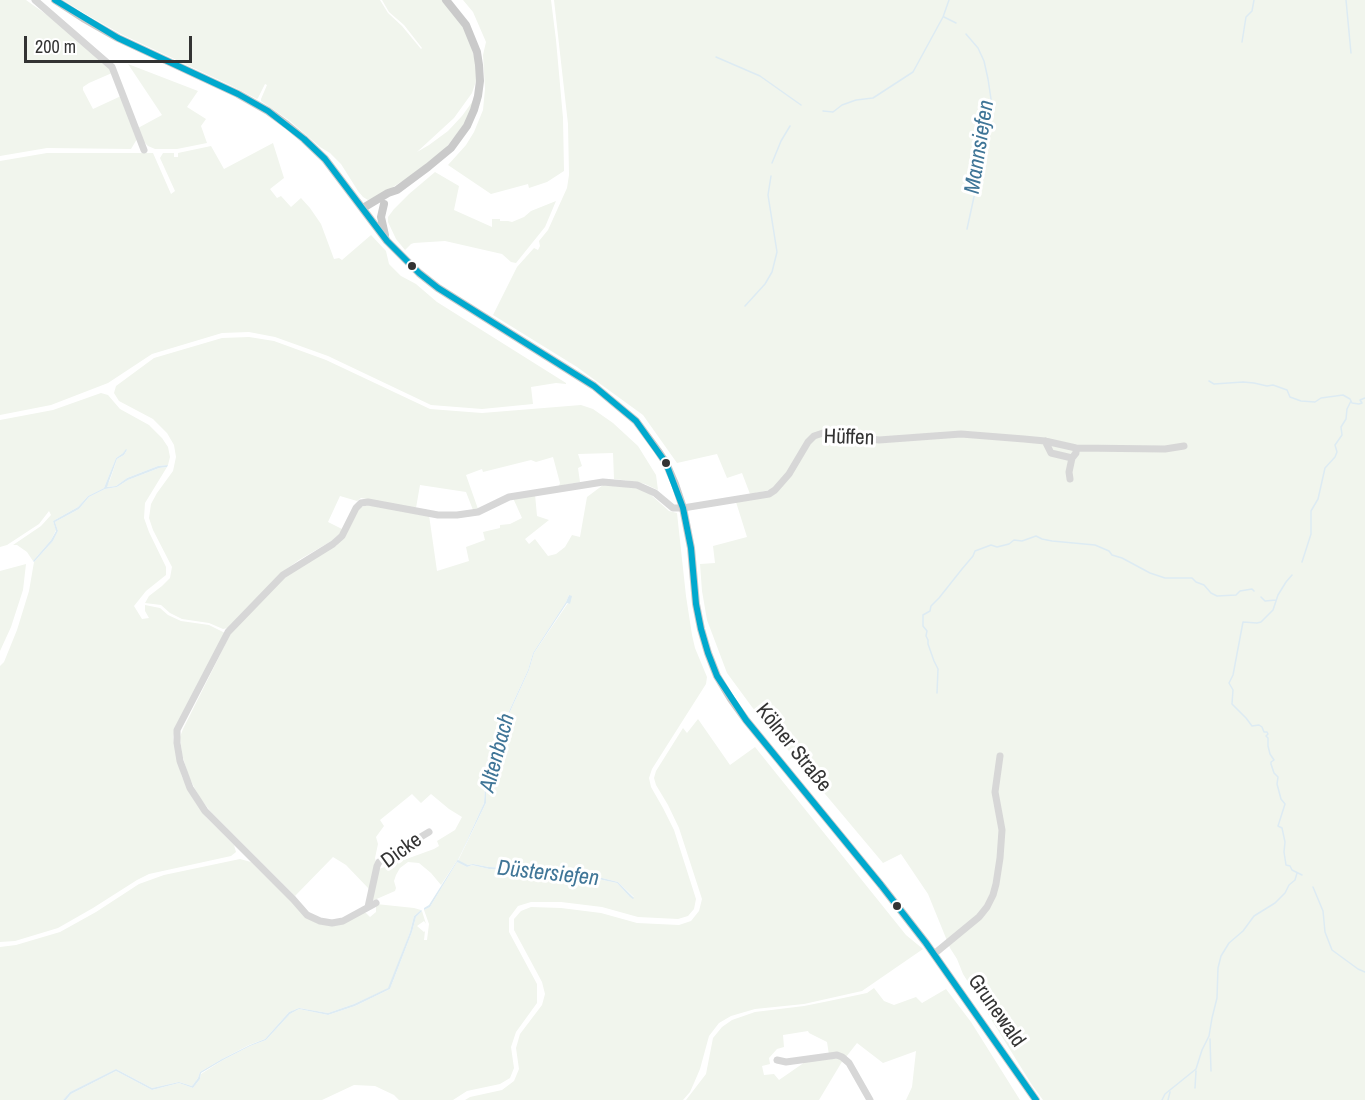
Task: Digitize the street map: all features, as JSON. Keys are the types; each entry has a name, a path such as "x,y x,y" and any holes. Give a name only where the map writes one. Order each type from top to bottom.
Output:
{"main road":[{"path":"55,0 99,28 238,94 268,111 319,153 365,212"},
{"path":"365,212 384,204 397,190 451,148 467,126 477,101 480,73 475,46 466,25 446,0"},
{"path":"365,212 388,193 397,190"},
{"path":"384,204 381,217 387,241"},
{"name":"Kölner Straße","path":"365,212 387,241 410,265 438,288 594,386 636,422 666,463 683,508 691,548 696,604 701,629 717,676 730,699 746,720 930,948"},
{"name":"Grunewald","path":"930,948 1034,1098"}],"street":[{"path":"35,0 112,67 144,150"},
{"name":"Hüffen","path":"683,508 769,494 789,474 808,442 814,436 823,433 879,440 961,434 1045,441 1076,448 1165,449 1184,446"},
{"path":"1045,441 1051,453 1071,458"},
{"path":"1070,479 1071,458 1076,453 1076,448"},
{"path":"376,903 343,921 332,923 307,915 218,826 196,800 180,761 177,730 228,632 282,575 333,544 342,536 356,508 361,503 368,502 448,515 478,512 509,497 603,482 647,488 673,508 683,508"},
{"path":"660,497 664,489"},
{"path":"930,948 979,917 993,895 1000,858 1002,830 994,792 1000,756"},
{"name":"Dicke","path":"368,907 379,862 429,832"},
{"path":"777,1060 786,1062 837,1055 842,1057 849,1063 870,1100"}],"shaded area":[{"path":"0,0 26,0 61,25 112,71 89,83 83,87 83,90 93,109 121,96 137,139 131,149 47,148 0,156"},
{"path":"63,0 380,0 388,13 421,49 404,25 389,12 382,0 442,0 458,18 468,35 477,78 472,93 454,118 417,152 448,131 475,98 465,123 445,149 409,177 368,200 358,191 341,164 330,153 261,101 267,85 265,84 257,99 123,35"},
{"path":"463,0 551,0 563,118 564,171 547,182 529,188 528,184 491,194 448,165 474,132 483,110 485,89 483,55 486,42 473,12"},
{"path":"554,0 1365,0 1365,1100 1043,1100 963,974 928,894 901,854 883,863 752,707 727,673 707,620 700,564 715,563 713,546 747,537 736,502 771,495 770,490 750,494 742,473 727,478 717,454 677,463 643,415 577,367 493,315 517,267 534,248 538,250 539,241 548,230 567,188 568,124"},
{"path":"128,64 198,91 187,107 206,119 201,126 207,143 177,149 155,149 143,141 138,128 162,115"},
{"path":"273,143 284,178 270,189 277,198 281,196 291,207 301,198 321,224 334,259 342,260 371,235 386,251 389,264 401,276 416,284 437,302 566,384 556,383 531,387 533,404 482,409 431,405 328,356 275,337 249,332 222,333 152,354 108,383 51,405 0,415 0,161 47,153 153,153 171,194 175,191 160,158 163,153 174,153 174,157 178,157 178,153 211,146 224,169"},
{"path":"435,172 459,186 454,210 492,227 492,219 512,222 556,201 545,227 516,263 511,262 502,254 445,241 414,243 405,250 396,239 388,217 409,194"},
{"path":"249,337 274,341 326,360 430,409 482,413 581,405 593,409 613,423 638,446 656,475 658,490 645,484 614,479 613,453 578,454 582,466 578,468 580,482 559,486 553,457 483,472 482,469 466,475 478,509 473,510 466,492 420,485 416,508 361,498 357,501 340,496 328,522 342,529 340,534 281,573 228,628 223,629 209,623 182,619 161,605 145,603 149,596 170,578 172,567 149,518 151,504 173,471 176,457 174,445 167,433 153,419 119,401 114,393 116,386 154,358 222,338"},
{"path":"101,393 108,395 120,409 149,425 162,438 168,447 170,457 168,465 158,466 127,478 116,486 106,487 117,459 124,455 126,450 116,458 104,488 88,496 78,507 53,521 56,530 51,540 33,561 27,552 13,545 41,526 51,515 49,511 39,524 7,545 0,547 0,420 53,410"},
{"path":"167,467 145,503 144,518 166,567 166,575 146,591 134,606 142,619 149,618 145,605 160,608 181,621 209,625 225,633 176,726 173,737 182,777 194,800 206,817 234,845 236,852 231,856 149,874 58,928 15,941 0,942 0,666 4,662 17,630 29,591 34,562 53,541 58,531 55,522 79,509 89,497 159,468"},
{"path":"603,485 637,488 650,494 669,511 677,513 692,635 707,677 706,684 652,769 649,778 651,787 674,830 696,899 694,909 688,916 678,919 638,917 602,907 561,902 531,902 518,906 509,918 509,932 537,984 537,1003 516,1032 511,1047 514,1068 510,1078 500,1084 467,1091 453,1100 399,1100 375,1086 354,1085 322,1100 66,1100 71,1094 116,1071 152,1090 179,1083 193,1088 201,1074 223,1060 266,1040 290,1014 299,1009 328,1015 355,1006 390,989 416,917 422,911 426,924 424,921 417,926 425,931 424,940 427,940 429,924 424,910 430,907 457,862 467,867 472,865 489,869 525,871 584,879 598,879 617,883 629,896 634,897 618,882 598,877 585,878 525,869 473,864 468,865 458,861 486,803 486,788 499,736 529,670 534,653 568,603 570,604 569,595 533,653 528,670 498,735 488,769 484,803 460,856 441,885 419,863 408,862 400,868 396,875 395,891 372,901 379,869 439,846 437,841 455,830 462,817 431,794 421,803 412,794 380,820 384,826 376,837 378,844 376,862 369,889 346,865 333,857 295,896 211,812 199,797 188,775 180,737 232,631 284,577 337,545 361,507 368,505 429,515 437,571 469,561 466,547 485,540 483,532 500,528 500,525 510,524 522,518 513,498 535,494 537,516 549,520 525,539 529,544 535,539 548,556 556,554 565,547 572,535 580,537 587,497"},
{"path":"26,564 23,590 11,627 0,651 0,571"},
{"path":"698,719 730,765 755,747 906,935 923,949 862,991 804,1004 755,1009 731,1016 719,1023 709,1036 700,1069 690,1092 683,1100 465,1100 502,1090 514,1081 519,1069 516,1048 520,1034 542,1005 545,994 542,982 514,930 514,919 521,911 531,907 561,908 601,913 637,923 679,925 691,921 699,911 702,899 679,828 654,778 683,728 687,733"},
{"path":"240,859 251,862 290,900 326,925 362,912 370,917 376,912 376,904 421,910 414,916 389,988 328,1013 299,1008 289,1012 265,1039 249,1045 200,1072 192,1086 179,1082 152,1088 116,1069 70,1092 63,1100 0,1100 0,947 16,945 60,932 139,884 164,875"},
{"path":"874,988 884,1001 894,1005 916,997 922,1003 946,989 971,1022 1020,1100 906,1100 912,1087 916,1051 883,1063 857,1043 846,1057 829,1055 827,1042 808,1031 783,1035 784,1047 777,1049 769,1058 770,1064 762,1066 764,1075 774,1074 779,1080 805,1062 839,1058 843,1060 819,1100 686,1100 706,1074 713,1038 732,1020 755,1012 804,1006 867,993"}],"water":[{"path":"126,449 124,455 117,459 107,487 116,486 127,478 158,466 168,465 89,497 79,509 55,522 58,531 53,541 34,562 56,531 53,521 78,507 88,496 104,488 116,458"},
{"path":"569,595 572,596 570,604 567,603 534,653 529,670 499,736 486,788 486,803 460,855 484,803 488,769 498,735 528,670 533,653"},
{"name":"Düstersiefen","path":"460,856 458,860 468,865 473,864 525,869 584,878 598,877 618,882 634,898 629,896 617,883 598,879 584,879 525,871 489,869 472,865 467,867 457,862 430,907 424,910"},
{"path":"421,910 416,917 390,989 355,1006 328,1015 299,1009 290,1014 266,1040 250,1046 201,1073 200,1079 193,1088 179,1083 152,1090 116,1071 63,1100 70,1092 116,1069 152,1088 179,1082 192,1086 200,1072 222,1059 265,1039 289,1012 299,1008 328,1013 388,988 414,916"}],"waterway":[{"path":"823,111 833,112 842,105 856,100 873,98 913,72 943,17 949,0"},
{"path":"1242,42 1246,17 1252,11 1254,0"},
{"path":"1346,0 1351,53"},
{"name":"Mannsiefen","path":"944,17 956,23"},
{"name":"Mannsiefen","path":"966,34 978,48 984,61 991,99 989,128 967,229"},
{"path":"716,57 760,76 801,105"},
{"path":"772,163 790,126"},
{"path":"745,306 765,284 772,272 777,252 768,195 771,176"},
{"path":"1209,381 1214,384 1243,382 1273,385 1287,390 1290,397 1301,401 1315,402 1321,398 1343,395 1351,401"},
{"path":"1302,562 1311,534 1311,511 1318,499 1325,468 1337,452 1335,445 1342,435 1341,427 1346,419 1347,409 1351,401 1359,404 1362,403 1360,400 1365,398"},
{"path":"937,693 938,669 928,644 927,631 923,626 923,615 930,611 931,606 975,551 991,545 997,547 1014,540 1022,541 1036,536 1052,541 1095,545 1150,573 1165,578 1192,578 1217,596 1236,595 1240,591 1252,589 1254,591"},
{"path":"1292,575 1278,595 1273,610 1261,622 1243,622 1233,675 1229,683 1233,690 1232,704 1252,726 1259,725 1268,734 1266,736 1268,746 1274,760 1271,764 1278,777 1277,784 1281,799 1285,804 1278,826 1282,828 1285,842 1286,865 1302,875"},
{"path":"1261,597 1265,601 1276,600"},
{"path":"1162,1100 1165,1094 1196,1069 1209,1036 1217,998 1218,968 1221,956 1229,943 1243,931 1254,916 1275,903 1285,893 1295,880 1297,873"},
{"path":"1313,887 1323,911 1325,932 1332,950 1365,972"},
{"path":"1210,1039 1211,1071"},
{"path":"1195,1088 1196,1071"},
{"path":"1168,1100 1170,1092"}],"transit line":[{"path":"55,0 118,38 238,94 268,111 325,159 387,241 419,273 438,288 594,386 636,421 666,463 683,508 691,548 696,604 701,629 717,676 746,720 926,943 1036,1100"}],"water label":[{"name":"Altenbach","path":"498,753"}]}
